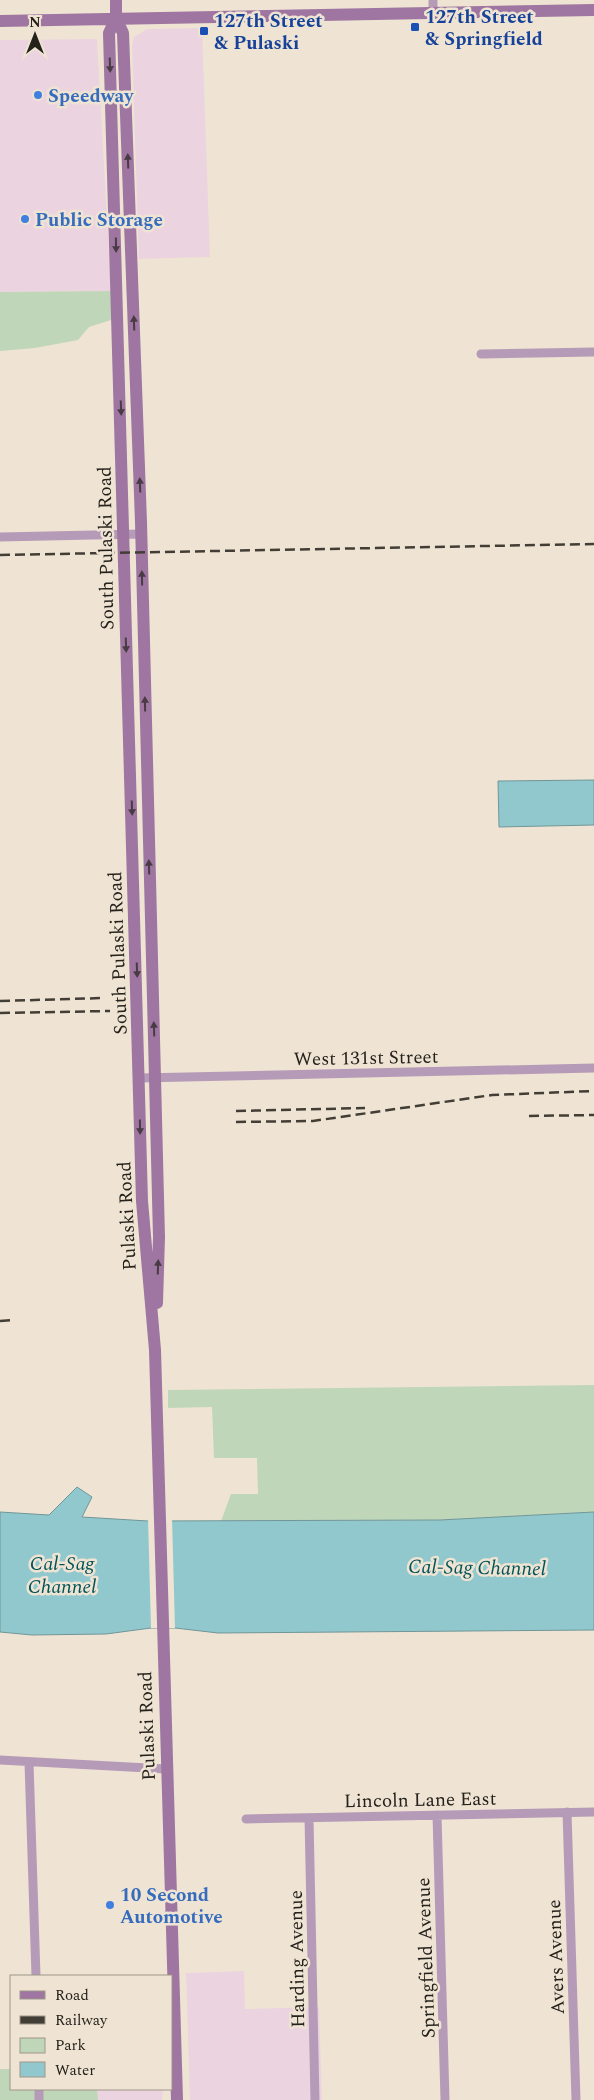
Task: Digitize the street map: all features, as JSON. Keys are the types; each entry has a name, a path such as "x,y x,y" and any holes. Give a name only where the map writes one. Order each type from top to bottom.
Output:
{"main road":[{"name":"South Pulaski Road","path":"116,0 116,18 123,33 142,534 155,1078"},
{"path":"0,21 433,6 594,10"},
{"name":"South Pulaski Road","path":"116,18 109,33 139,1078"},
{"name":"Pulaski Road","path":"139,1078 144,1236 155,1350"},
{"name":"Pulaski Road","path":"155,1078 159,1237 155,1350 177,2100"}],"street":[{"path":"481,354 594,352"},
{"path":"0,537 142,534"},
{"name":"West 131st Street","path":"139,1078 594,1068"},
{"path":"0,1760 166,1769"},
{"path":"29,1763 36,1975"},
{"name":"Avers Avenue","path":"567,1812 576,2100"},
{"name":"Lincoln Lane East","path":"246,1819 594,1812"},
{"name":"Springfield Avenue","path":"437,1815 445,2100"},
{"name":"Harding Avenue","path":"309,1818 315,2100"}],"shaded area":[{"path":"202,28 210,257 139,259 132,46 134,37 147,29"},
{"path":"97,39 111,291 0,292 0,40"},
{"path":"244,1971 245,2009 319,2007 322,2100 190,2100 186,1973"},
{"path":"97,2090 163,2090 162,2100 98,2100"}],"green space":[{"path":"111,291 111,320 89,327 78,340 35,348 0,351 0,292"},
{"path":"594,1385 594,1512 440,1520 221,1521 231,1494 258,1494 257,1458 214,1458 212,1407 168,1408 168,1390"},
{"path":"0,2069 10,2069 10,2090 97,2090 98,2100 0,2100"}],"water":[{"path":"594,780 594,825 499,827 498,781"},
{"name":"Cal-Sag Channel","path":"77,1487 92,1497 82,1517 148,1521 440,1520 594,1512 594,1630 218,1633 175,1628 151,1628 106,1634 32,1635 0,1632 0,1512 49,1515"}],"pier":[{"path":"148,1518 172,1518 175,1628 151,1628"}],"railway":[{"path":"0,555 594,544"},
{"path":"0,1001 104,998"},
{"path":"0,1013 110,1011"},
{"path":"236,1122 313,1121 492,1095 594,1091"},
{"path":"236,1111 365,1108"},
{"path":"529,1116 594,1115"},
{"path":"0,1321 13,1320"}],"place":[{"name":"127th Street & Springfield","path":"415,27"},
{"name":"127th Street & Pulaski","path":"204,31"},
{"name":"Speedway","path":"38,95"},
{"name":"Public Storage","path":"25,219"},
{"name":"10 Second Automotive","path":"110,1905"}]}
